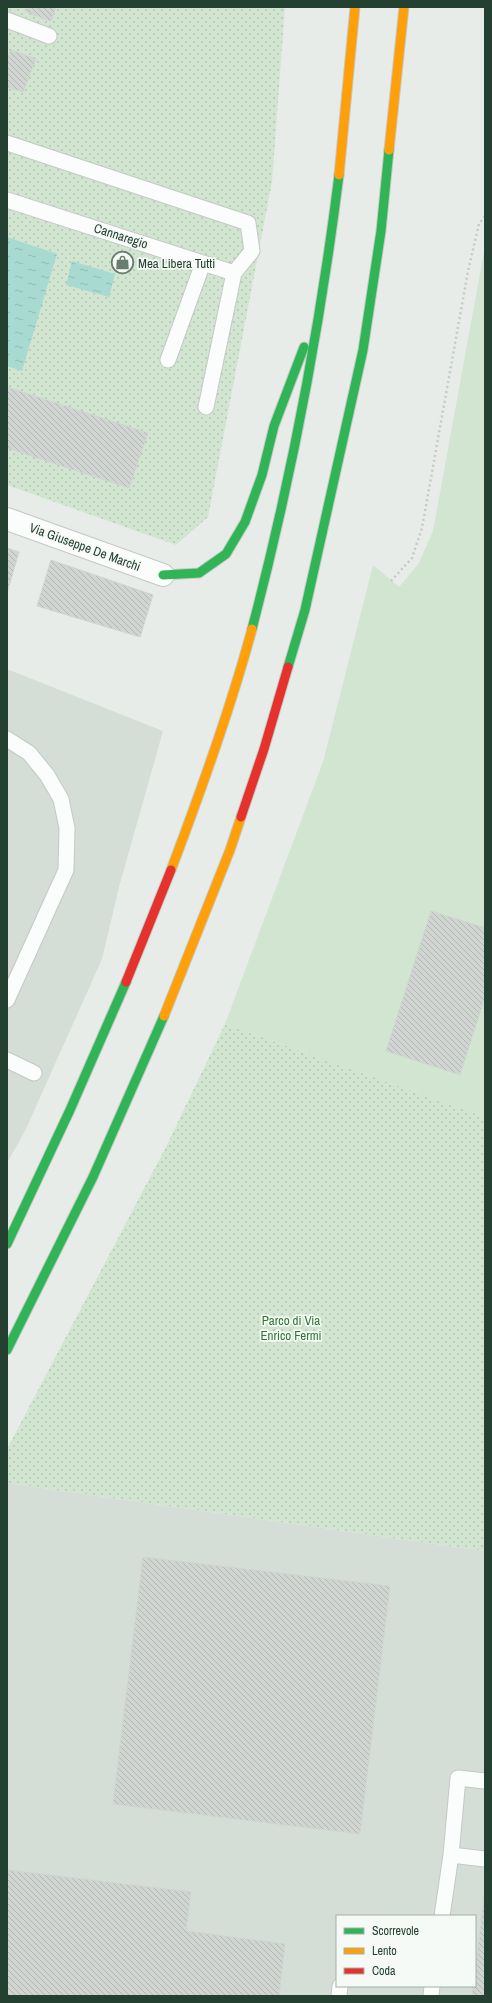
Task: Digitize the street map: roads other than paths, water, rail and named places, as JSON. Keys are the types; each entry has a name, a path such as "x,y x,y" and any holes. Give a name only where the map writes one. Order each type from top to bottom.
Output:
{"main road":[{"path":"7,1244 56,1143 130,976 195,807 233,694 265,573 302,409 322,299 334,219 348,96 354,7"},
{"path":"7,1350 93,1177 171,1000 230,850 264,749 305,610 363,350 380,231 404,7"},
{"path":"163,575 199,573 226,554 246,522 262,475 274,426 322,299"}],"street":[{"name":"Via Giuseppe De Marchi","path":"7,519 163,575"}],"lane":[{"path":"7,20 49,36"},
{"path":"7,143 248,223 252,251 234,273 206,407"},
{"name":"Cannaregio","path":"7,200 234,273"},
{"path":"168,360 203,263"},
{"path":"7,739 29,753 47,776 60,799 67,828 66,870 7,1000"},
{"path":"7,1060 34,1073"},
{"path":"442,1915 451,1855 458,1778 485,1781"},
{"path":"451,1855 485,1859"}],"water":[{"path":"7,237 57,254 22,371 7,366"},
{"path":"72,261 115,274 109,297 66,285"}],"place":[{"name":"Mea Libera Tutti","path":"122,263"}],"park label":[{"name":"Parco di Via Enrico Fermi","path":"291,1328"}]}
